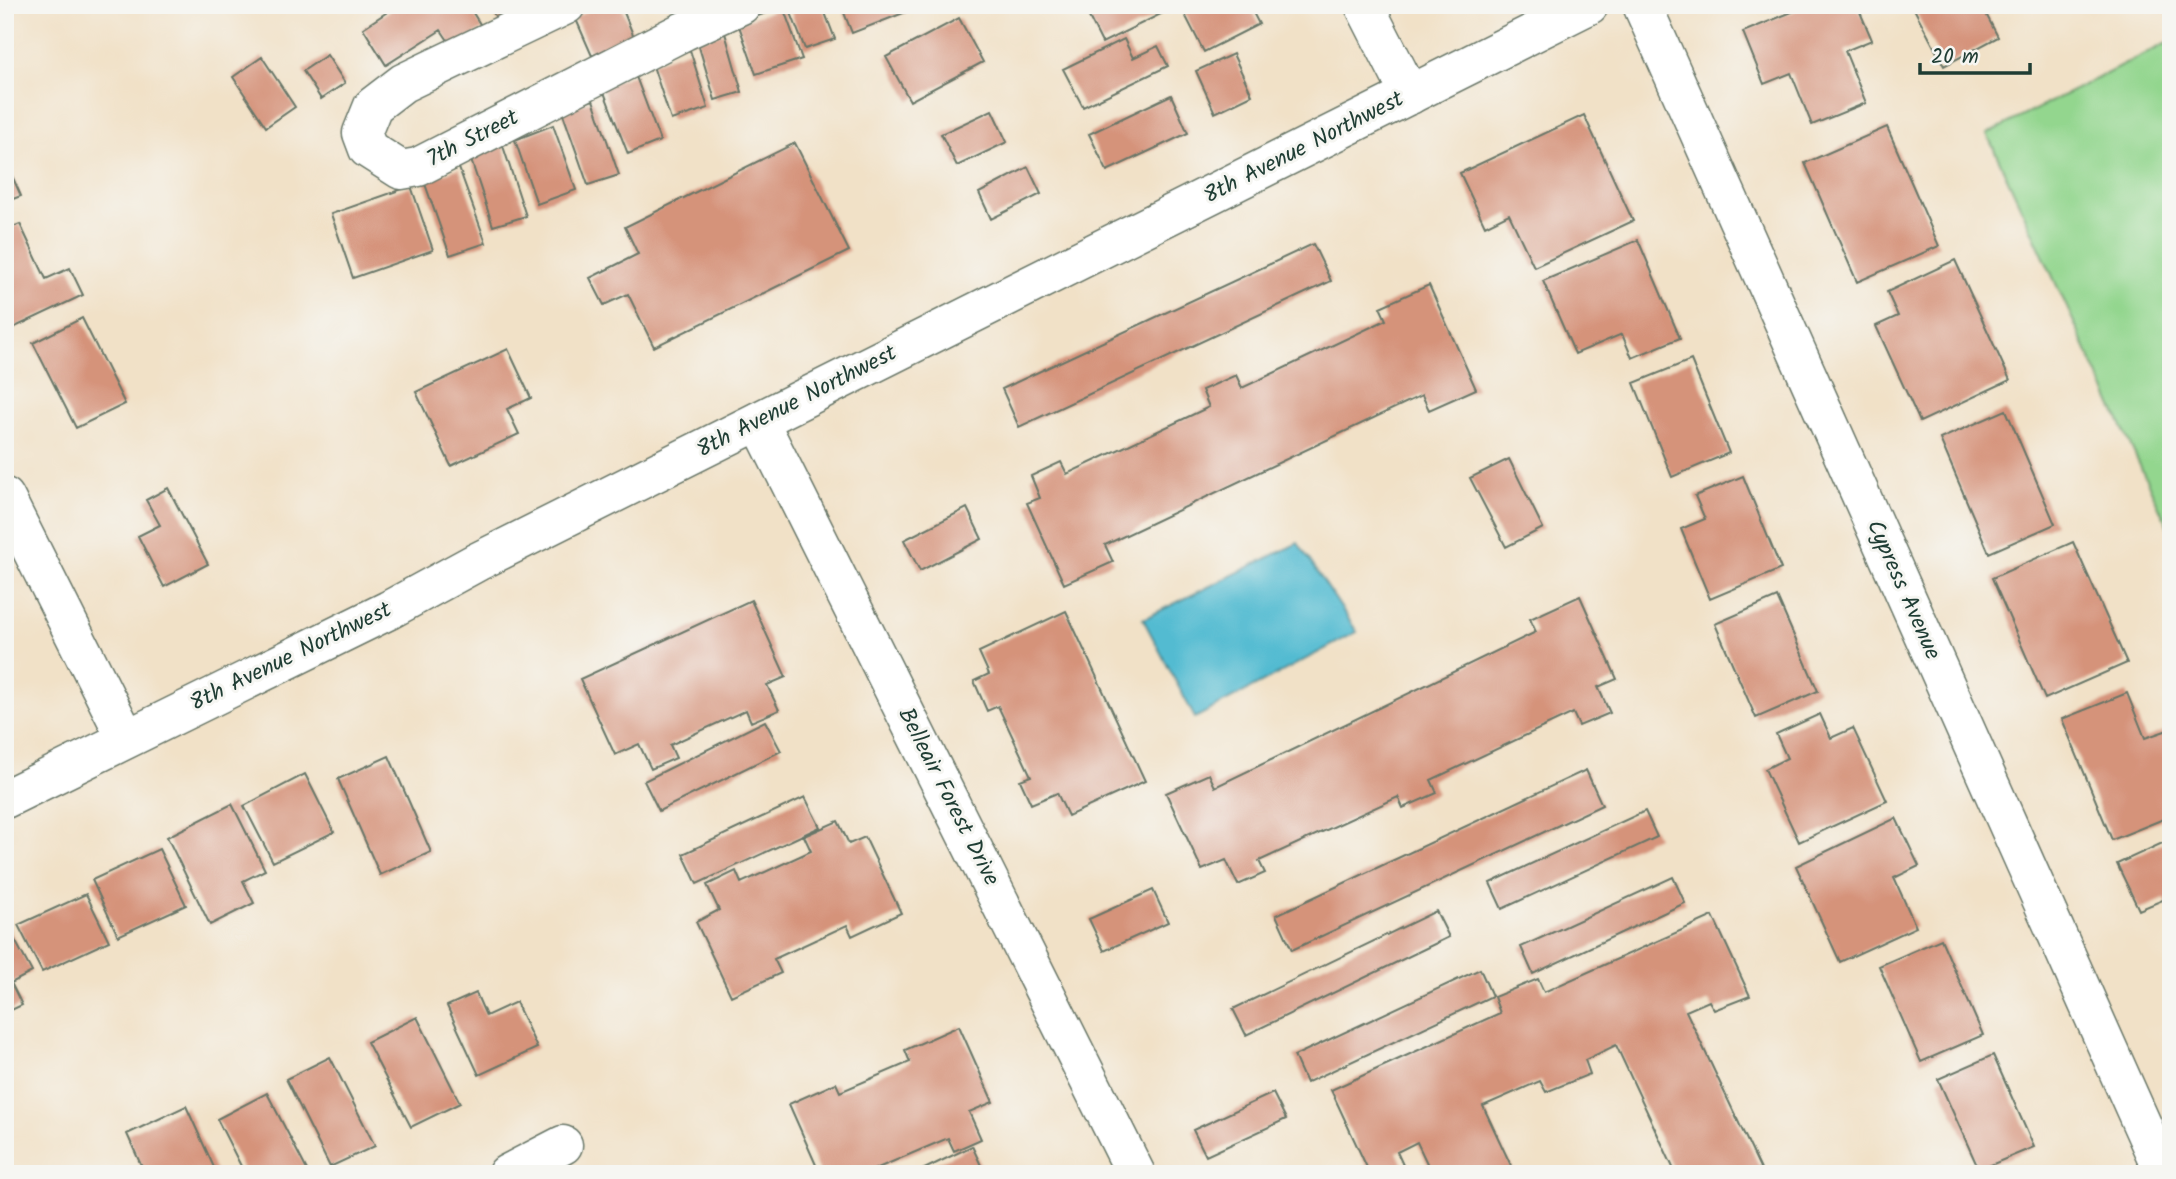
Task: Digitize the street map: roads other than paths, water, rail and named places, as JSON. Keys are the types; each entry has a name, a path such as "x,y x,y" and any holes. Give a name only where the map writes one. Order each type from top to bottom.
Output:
{"street":[{"name":"7th Street","path":"566,5 403,83 373,106 362,133 368,149 401,170 418,167 684,31 741,5"},
{"path":"1364,5 1410,95"},
{"name":"8th Avenue Northwest","path":"5,799 389,610 477,562 1589,5"},
{"name":"Cypress Avenue","path":"1642,5 2164,1174"},
{"name":"Belleair Forest Drive","path":"760,421 1136,1174"},
{"path":"5,497 126,738"},
{"path":"507,1174 564,1145"}],"water":[{"path":"1298,543 1357,632 1195,718 1143,619"}]}
